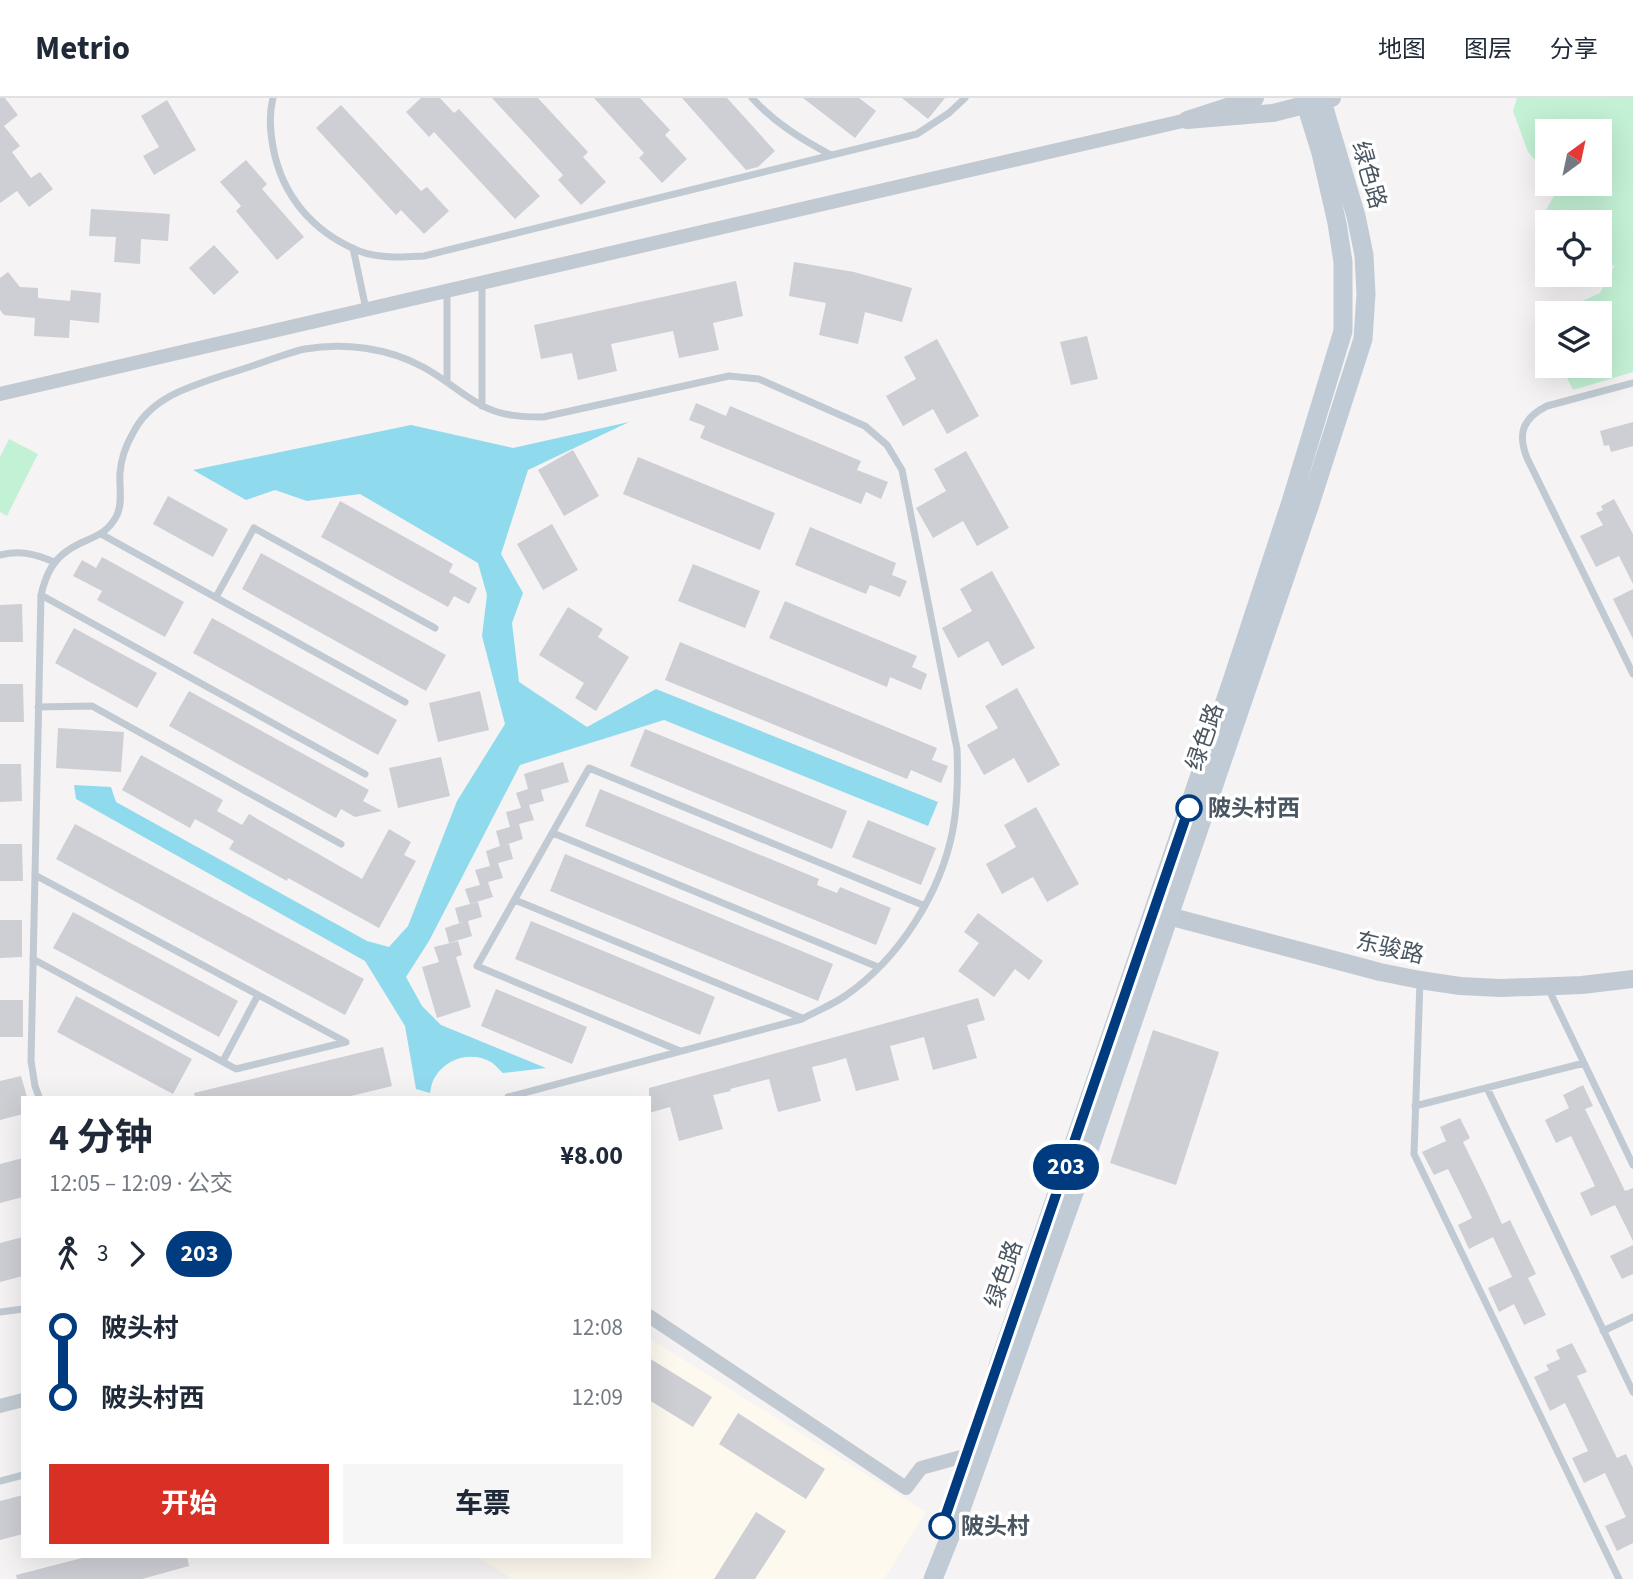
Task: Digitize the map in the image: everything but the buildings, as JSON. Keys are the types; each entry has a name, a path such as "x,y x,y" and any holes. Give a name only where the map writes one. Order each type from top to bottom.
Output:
{"main road":[{"name":"绿色路","path":"920,1579 950,1506 1305,520 1363,339 1366,294 1364,255 1356,216 1317,100"},
{"name":"绿色路","path":"933,1579 1077,1186 1162,914"}],"street":[{"path":"0,394 1187,120 1255,98"},
{"path":"1187,120 1273,113 1317,100"},
{"name":"东骏路","path":"1162,914 1380,972 1460,986 1548,988 1629,979"},
{"path":"651,1318 906,1488 921,1468 968,1455"},
{"path":"0,1405 21,1400"}],"lane":[{"path":"274,98 270,134 276,165 289,194 308,218 333,238 353,248 393,258 424,256 917,134 949,113 965,98"},
{"path":"752,98 766,113 797,137 831,155"},
{"path":"353,248 366,309"},
{"path":"482,283 482,406"},
{"path":"447,291 447,382"},
{"path":"39,1096 31,1061 41,595 45,578 54,562 67,551 111,526 119,511 120,472 124,451 133,431 147,413 163,399 183,389 303,349 333,346 393,354 421,366 482,406 512,415 543,417 729,376 759,379 865,426 887,445 902,470 957,749 958,790 953,830 942,869 925,906 903,940 878,967 845,996 802,1019 512,1096"},
{"path":"1633,383 1547,406 1527,421 1522,433 1522,446 1527,458 1633,674"},
{"path":"216,597 254,528 435,628"},
{"path":"101,534 405,702"},
{"path":"0,555 21,552 54,562"},
{"path":"41,595 365,774"},
{"path":"38,707 92,706 341,844"},
{"path":"680,1051 477,966 589,768 925,906"},
{"path":"553,833 878,967"},
{"path":"33,960 236,1069 346,1042 35,875"},
{"path":"515,900 802,1019"},
{"path":"1420,980 1414,1154 1619,1579"},
{"path":"1548,988 1633,1165"},
{"path":"223,1062 258,995"},
{"path":"1415,1106 1584,1063"},
{"path":"1487,1088 1633,1392"},
{"path":"0,1312 21,1309"},
{"path":"1603,1331 1633,1317"},
{"path":"0,1481 21,1476"}],"shaded area":[{"path":"651,1339 926,1512 884,1579 513,1579 479,1558 651,1558"}],"green space":[{"path":"1517,98 1633,98 1633,372 1573,390 1567,378 1612,378 1612,301 1582,301 1600,293 1603,287 1612,287 1612,271 1615,265 1612,266 1612,210 1546,210 1554,196 1612,196 1612,119 1535,119 1535,160 1528,152 1513,111"},
{"path":"9,439 38,454 7,516 0,512 0,457"}],"water":[{"path":"629,422 528,470 501,554 523,593 512,623 519,682 587,727 656,689 938,802 928,826 664,720 520,765 429,941 406,977 422,1006 441,1025 546,1068 503,1073 484,1059 460,1058 440,1070 433,1080 430,1093 416,1089 405,1026 365,961 76,799 74,785 111,787 116,802 367,941 389,947 408,926 457,801 505,724 482,636 487,595 478,563 360,494 307,501 275,490 246,500 193,470 411,425 513,448"}],"bus line":[{"name":"203","path":"942,1526 1189,808"}],"place":[{"name":"陂头村西","path":"1189,808"},
{"name":"陂头村","path":"942,1526"}]}
